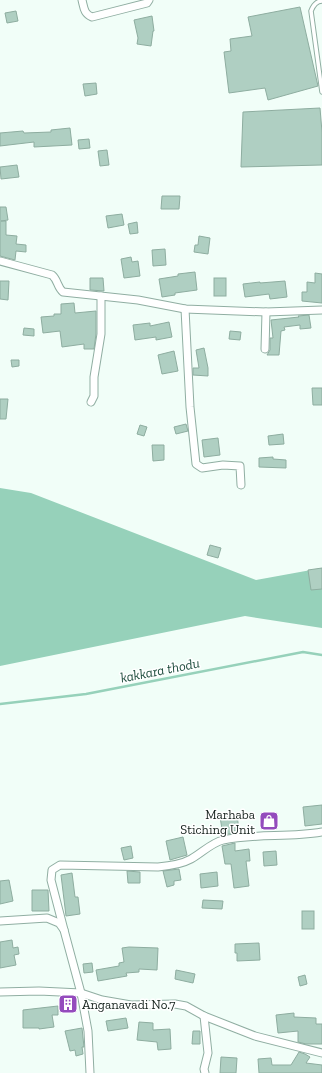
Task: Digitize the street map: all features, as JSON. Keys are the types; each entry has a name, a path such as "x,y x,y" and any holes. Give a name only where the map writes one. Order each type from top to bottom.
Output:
{"street":[{"path":"82,0 85,11 88,15 92,16 146,3 149,0"},
{"path":"0,261 52,275 63,292 138,300 185,309 266,312 322,310"},
{"path":"91,402 94,396 94,377 101,334 101,296"},
{"path":"185,309 190,407 196,464 202,468 223,465 240,466 241,485"},
{"path":"265,349 266,312"},
{"path":"90,1073 88,1032 81,993 51,880 52,870 60,865 158,867 190,860 212,845 224,840 246,836 306,835 322,832"},
{"path":"0,921 47,918 59,923 64,930"},
{"path":"0,992 39,991 81,993 102,1000 131,1005 175,1004 186,1006 204,1016 255,1036 322,1053"},
{"path":"204,1016 208,1053 204,1069 205,1073"}],"lane":[{"path":"322,1 314,6 311,11 322,92"}],"shaded area":[{"path":"0,488 31,493 256,580 322,568 322,628 245,616 0,666"}],"building":[{"path":"300,7 318,86 268,100 265,88 229,93 224,52 231,51 230,39 252,36 248,17"},
{"path":"16,11 18,21 7,23 5,13"},
{"path":"152,16 154,31 151,46 137,44 138,38 134,20"},
{"path":"96,83 97,94 85,96 83,84"},
{"path":"320,108 322,165 241,167 243,112"},
{"path":"70,128 72,145 34,147 34,142 0,146 0,133 23,131 24,133 51,132 51,130"},
{"path":"89,139 90,148 79,149 78,140"},
{"path":"107,150 109,165 100,166 98,151"},
{"path":"17,165 19,177 1,179 0,167"},
{"path":"162,196 180,196 179,209 161,209"},
{"path":"0,207 6,207 8,220 1,221 6,221 6,235 17,236 16,244 26,245 26,252 16,251 15,260 0,256"},
{"path":"122,214 124,225 108,228 106,216"},
{"path":"137,222 138,233 130,234 128,224"},
{"path":"199,236 210,238 208,254 194,252 195,245 198,245"},
{"path":"165,249 166,265 153,266 152,250"},
{"path":"131,257 132,262 138,261 140,276 124,278 121,259"},
{"path":"195,272 197,290 175,293 175,295 162,297 159,279 178,276 178,274"},
{"path":"315,273 322,274 322,303 302,301 302,292 307,292 307,282 315,283"},
{"path":"90,278 103,278 104,291 90,290"},
{"path":"214,278 226,278 226,296 214,296"},
{"path":"0,281 9,281 8,300 0,299"},
{"path":"285,281 287,297 270,299 269,294 245,297 243,284"},
{"path":"74,303 75,313 96,311 96,334 94,349 84,349 84,344 62,347 60,331 43,333 41,317 61,314 61,304"},
{"path":"309,315 311,328 300,329 300,325 284,327 285,330 281,331 279,355 267,355 270,350 270,338 273,338 271,320"},
{"path":"169,322 172,337 156,340 156,337 135,340 133,325 150,323 150,326"},
{"path":"24,328 34,329 34,336 23,335"},
{"path":"230,331 241,332 240,340 229,339"},
{"path":"204,348 208,376 193,375 193,368 199,368 196,350"},
{"path":"174,351 178,371 162,374 158,355"},
{"path":"11,360 19,360 19,366 12,367"},
{"path":"312,388 322,388 322,405 313,405"},
{"path":"0,399 8,399 6,419 0,419"},
{"path":"186,424 188,431 176,434 174,427"},
{"path":"140,425 147,427 144,436 137,434"},
{"path":"283,434 284,444 269,445 268,436"},
{"path":"218,438 220,455 204,457 202,440"},
{"path":"152,445 164,445 164,460 153,461"},
{"path":"273,457 273,459 286,460 286,468 259,467 259,458"},
{"path":"210,545 221,548 218,558 207,555"},
{"path":"322,568 322,589 311,590 308,570"},
{"path":"322,805 322,824 305,826 303,807"},
{"path":"237,815 239,830 223,835 220,817"},
{"path":"273,817 274,828 267,828 266,818"},
{"path":"183,837 187,855 170,860 166,841"},
{"path":"235,843 235,851 249,849 250,861 246,861 249,886 234,888 231,864 225,864 222,846"},
{"path":"131,846 133,858 124,860 121,848"},
{"path":"276,851 277,865 264,866 263,852"},
{"path":"179,869 181,880 174,881 174,885 167,887 163,871"},
{"path":"127,871 140,872 140,883 128,883"},
{"path":"217,872 218,886 201,888 200,874"},
{"path":"72,873 75,897 78,897 80,914 66,916 61,875"},
{"path":"9,880 13,901 0,904 0,881"},
{"path":"32,890 48,890 49,911 32,911"},
{"path":"203,900 223,901 222,909 202,908"},
{"path":"302,911 314,911 314,929 302,929"},
{"path":"12,940 13,948 18,947 19,954 14,955 16,965 0,968 0,942"},
{"path":"259,943 260,960 237,961 235,944"},
{"path":"122,948 158,948 157,970 139,969 139,972 126,973 127,976 98,981 96,970 119,966 119,963 124,962"},
{"path":"92,963 93,972 84,973 83,964"},
{"path":"176,970 195,974 193,983 175,979"},
{"path":"305,975 307,984 300,986 298,977"},
{"name":"Anganavadi No.7","path":"63,1000 73,1000 73,1007 63,1007"},
{"path":"58,1006 58,1015 52,1015 54,1027 39,1029 23,1028 23,1010"},
{"path":"294,1013 294,1017 316,1018 316,1024 322,1024 322,1044 306,1044 298,1042 298,1031 278,1033 276,1015"},
{"path":"126,1018 128,1028 108,1031 106,1021"},
{"path":"139,1022 153,1023 153,1030 170,1029 171,1049 158,1050 157,1042 137,1040"},
{"path":"82,1028 84,1047 82,1047 83,1054 76,1056 75,1050 70,1051 65,1031"},
{"path":"193,1031 200,1031 200,1044 192,1044"},
{"path":"299,1052 310,1057 306,1063 322,1065 322,1073 259,1073 258,1059 271,1058 272,1065 291,1065"},
{"path":"221,1057 237,1058 236,1073 220,1073"}],"waterway":[{"name":"kakkara thodu","path":"0,704 86,694 303,652 322,655"}],"place":[{"name":"Marhaba Stiching Unit","path":"269,821"},
{"name":"Anganavadi No.7","path":"68,1004"}]}
